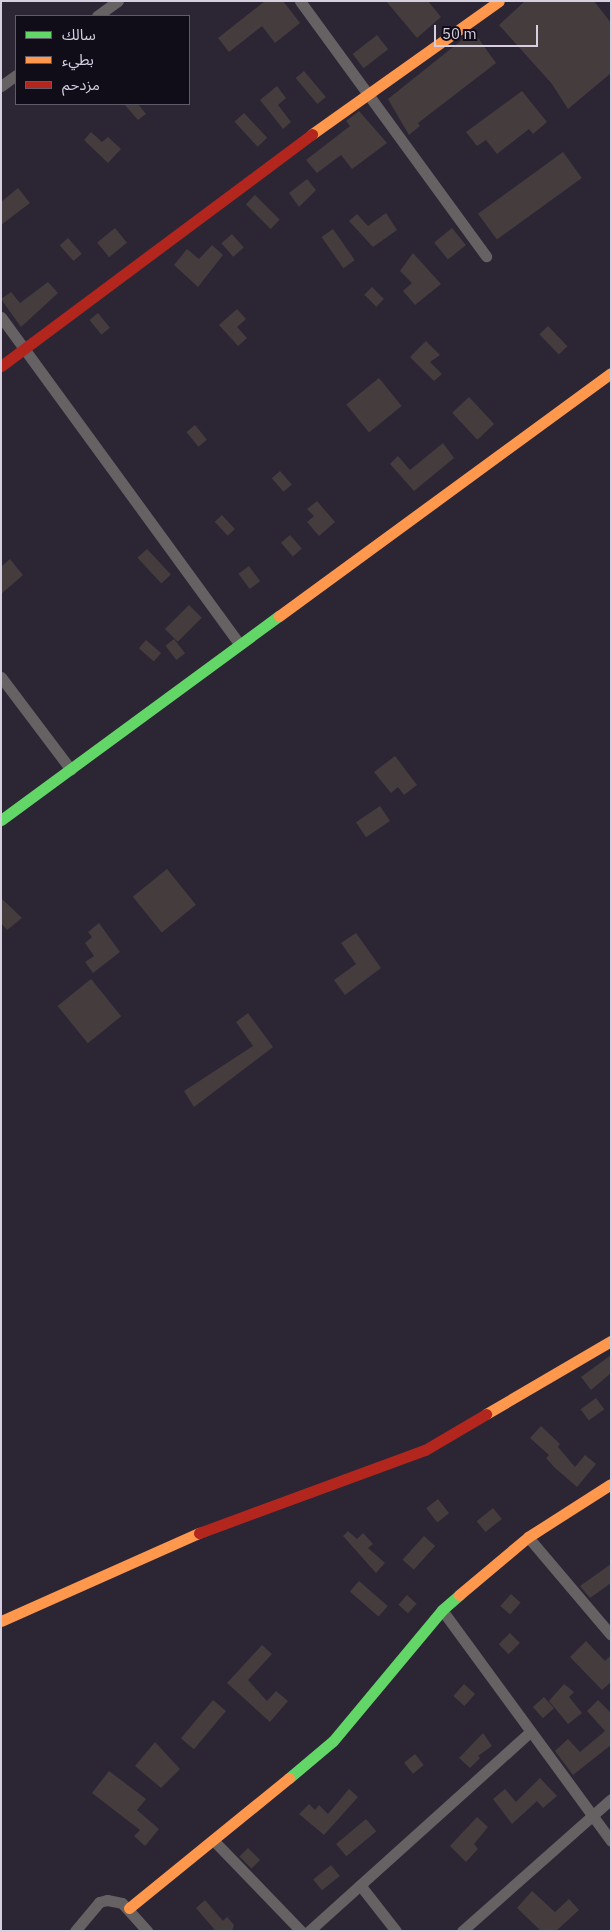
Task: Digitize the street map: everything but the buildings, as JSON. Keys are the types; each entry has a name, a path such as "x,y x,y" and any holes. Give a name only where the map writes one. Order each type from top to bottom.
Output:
{"street":[{"path":"98,15 118,1"},
{"path":"300,1 486,256"},
{"path":"1,366 367,94 499,1"},
{"path":"1,86 15,76"},
{"path":"1,317 239,644"},
{"path":"1,820 611,373"},
{"path":"1,677 71,770"},
{"path":"1,1621 199,1533 425,1450 611,1341"},
{"path":"128,1908 215,1842 333,1741 442,1610 528,1537 611,1484"},
{"path":"528,1537 611,1635"},
{"path":"442,1610 591,1817 611,1841"},
{"path":"309,1931 530,1732"},
{"path":"462,1931 611,1799"},
{"path":"215,1842 301,1931"},
{"path":"360,1885 396,1931"},
{"path":"76,1931 100,1902 116,1900 128,1908 146,1931"}],"traffic: fast":[{"path":"1,820 279,616"},
{"path":"289,1778 333,1741 442,1610 459,1595"}],"traffic: slow":[{"path":"312,134 499,1"},
{"path":"279,616 611,373"},
{"path":"486,1414 611,1341"},
{"path":"459,1595 528,1537 611,1484"},
{"path":"1,1621 199,1533"},
{"path":"129,1908 289,1778"}],"traffic: jam":[{"path":"1,366 312,134"},
{"path":"199,1533 425,1450 486,1414"}]}
